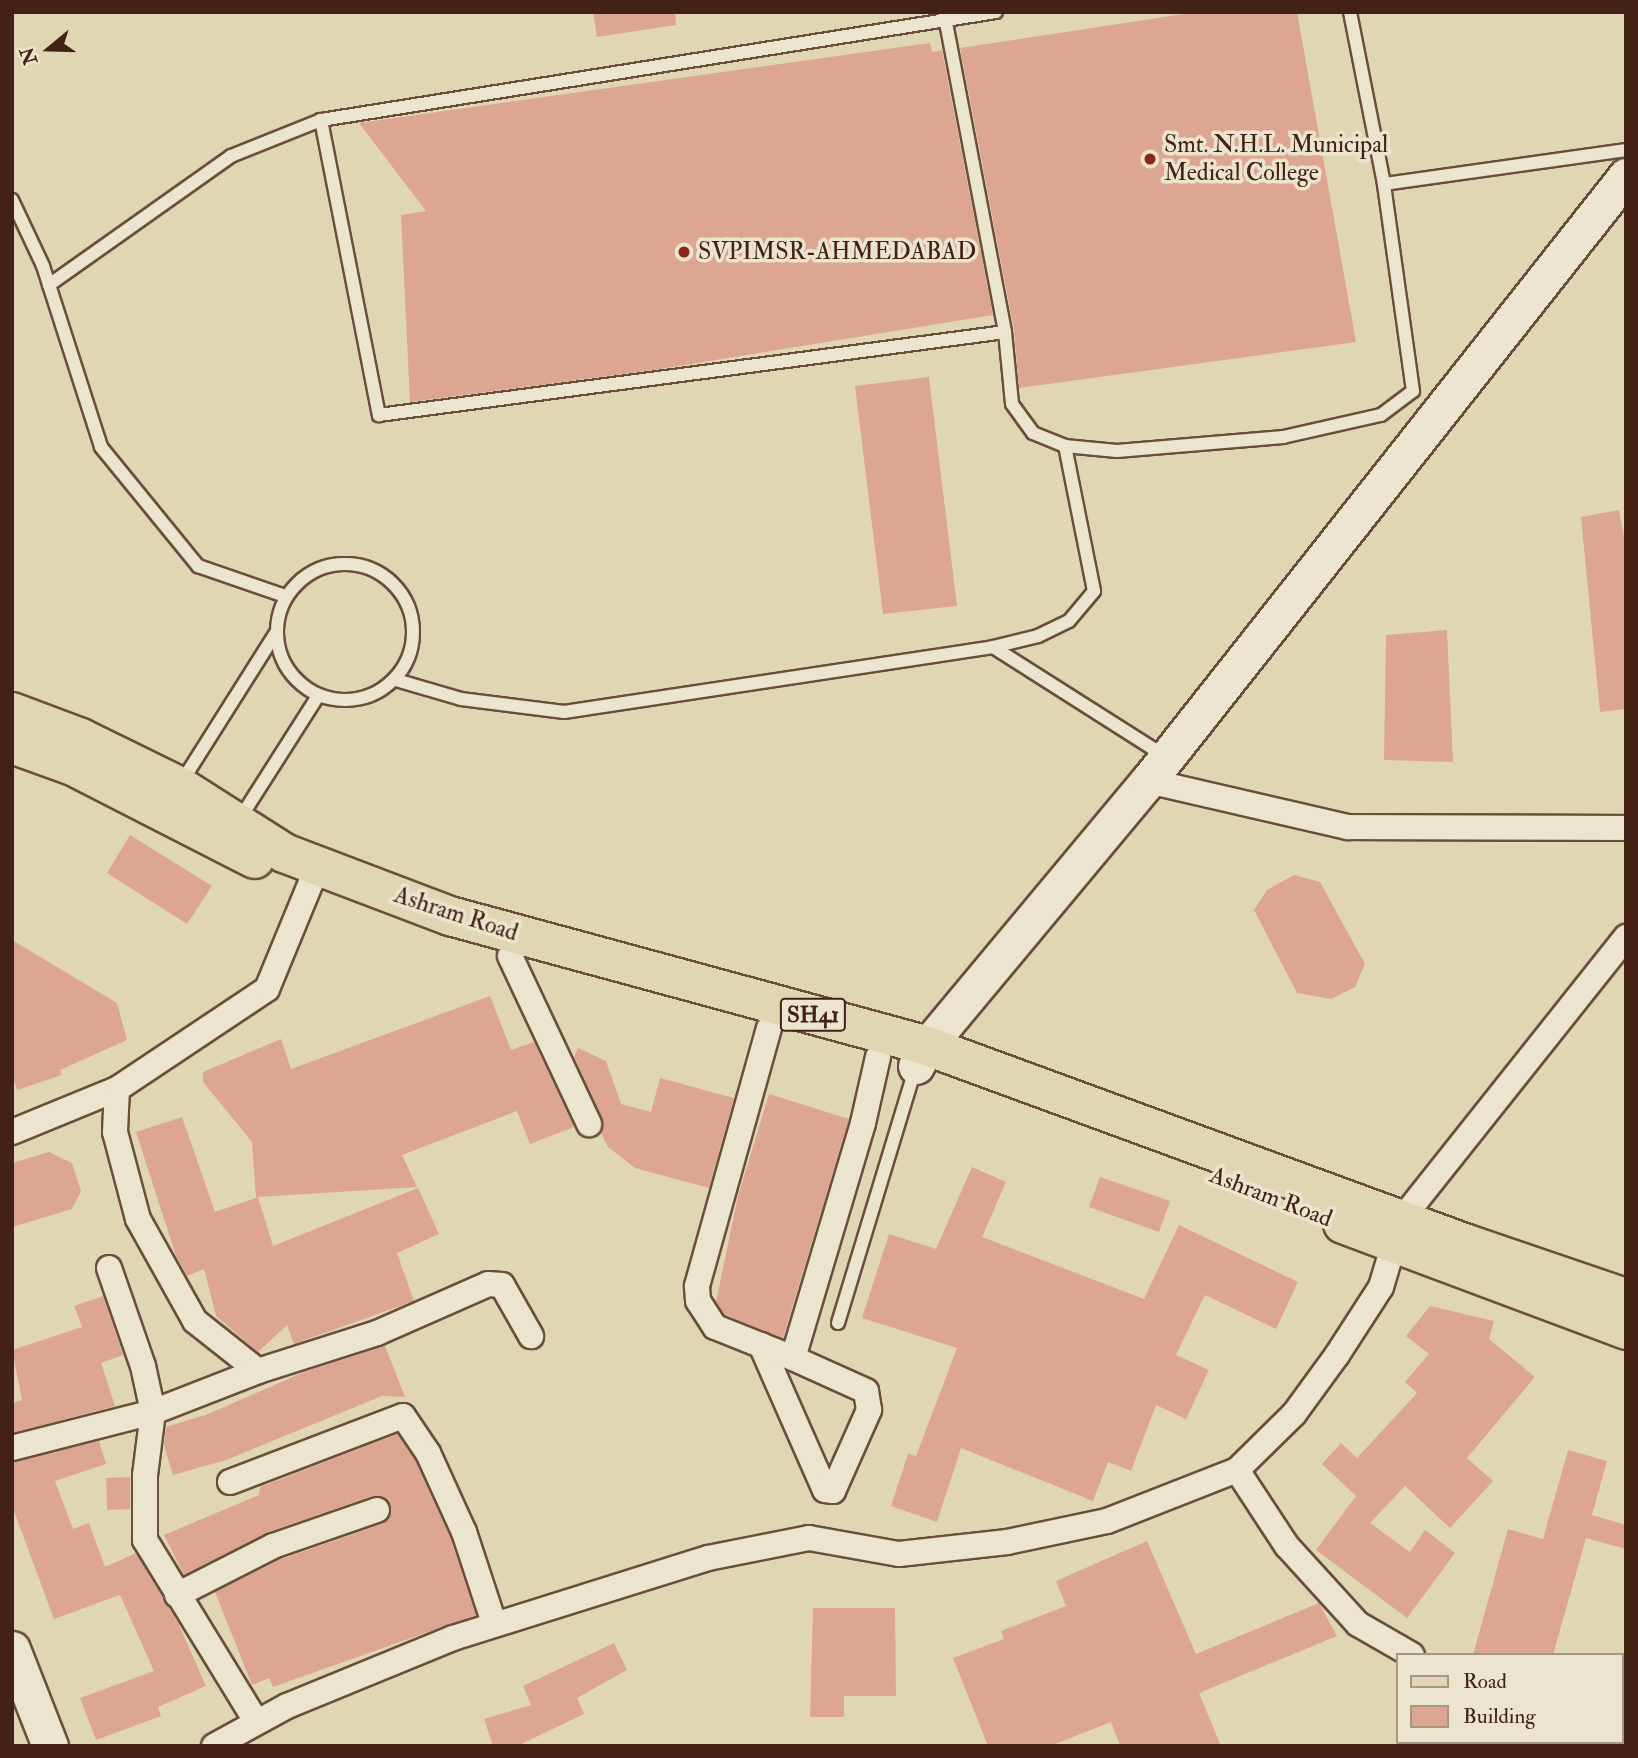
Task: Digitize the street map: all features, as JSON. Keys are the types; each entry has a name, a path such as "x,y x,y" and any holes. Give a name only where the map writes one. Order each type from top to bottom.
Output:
{"main road":[{"name":"Ashram Road","path":"12,712 82,738 179,786 232,833"},
{"name":"Ashram Road","path":"12,744 284,852 317,875 443,937 878,1057 921,1056"},
{"name":"Ashram Road","path":"317,875 1178,1134 1398,1234 1626,1330"},
{"name":"Ashram Road","path":"1398,1234 1626,1298"}],"street":[{"path":"921,1056 1157,769 1626,176"},
{"path":"1157,769 1348,827 1626,828"},
{"path":"12,1132 117,1089 267,989 317,875"},
{"path":"214,1746 256,1721 494,1623 708,1558 809,1538 900,1554 1032,1537 1107,1521 1237,1470 1294,1414 1337,1355 1381,1287 1398,1234 1626,937"},
{"path":"510,956 589,1125"},
{"path":"761,1345 829,1492 838,1487 870,1398 860,1387 793,1358 709,1323 698,1301 697,1286 769,1028"},
{"path":"793,1358 863,1123 878,1057"},
{"path":"117,1089 115,1132 138,1219 195,1321 258,1371"},
{"path":"109,1268 143,1366 153,1412 145,1475 145,1540 256,1721"},
{"path":"12,1448 153,1412 258,1371 377,1333 488,1284 502,1285 531,1336"},
{"path":"230,1482 403,1416 428,1454 464,1532 494,1623"},
{"path":"1237,1470 1287,1546 1358,1623 1409,1653"},
{"path":"177,1595 273,1546 377,1510"},
{"path":"12,1649 50,1746"}],"lane":[{"path":"49,285 231,156 321,120 946,17 996,12"},
{"path":"946,17 1005,332 1012,404 1033,433 1065,446 1117,451 1283,437 1381,415 1413,391 1384,184 1350,12"},
{"path":"321,120 379,415 1005,332"},
{"path":"1384,184 1626,150"},
{"path":"12,200 49,285 101,447 198,566 285,596"},
{"path":"396,680 461,699 564,712 993,647 1038,636 1069,621 1094,591 1065,446"},
{"path":"179,786 276,633 285,596 313,569 351,562 387,576 410,607 413,646 396,680 359,701 317,696 287,671 276,633"},
{"path":"993,647 1157,769"},
{"path":"232,833 317,696"},
{"path":"838,1323 921,1056"}],"building":[{"path":"593,12 675,12 676,25 597,37"},
{"name":"Smt. N.H.L. Municipal Medical College","path":"1197,12 1297,12 1356,342 1019,388 1014,330 960,48"},
{"name":"SVPIMSR-AHMEDABAD","path":"930,43 932,52 942,50 993,315 654,370 410,402 401,215 426,211 359,123"},
{"path":"929,377 957,606 883,614 855,386"},
{"path":"1619,510 1626,547 1626,709 1600,712 1581,517"},
{"path":"1447,630 1453,762 1384,760 1386,635"},
{"path":"130,835 212,886 187,924 107,873"},
{"path":"1294,875 1320,882 1365,964 1355,987 1331,999 1297,993 1254,910 1267,890"},
{"path":"12,940 117,1003 127,1040 60,1070 62,1075 17,1090 12,1074"},
{"path":"490,996 511,1050 534,1042 574,1127 530,1144 517,1111 402,1155 417,1187 258,1197 273,1246 418,1188 439,1234 397,1253 414,1301 294,1344 287,1325 258,1352 216,1316 204,1269 187,1276 176,1256 136,1132 182,1117 215,1212 256,1198 252,1142 203,1082 203,1072 281,1039 291,1069"},
{"path":"578,1048 606,1061 621,1104 651,1112 660,1078 734,1098 709,1188 635,1168 608,1147 601,1133 602,1118 574,1057"},
{"path":"769,1094 849,1119 783,1338 725,1315 716,1302 738,1196"},
{"path":"49,1152 72,1163 81,1191 72,1209 12,1227 12,1163"},
{"path":"972,1167 1006,1182 982,1237 1144,1299 1179,1225 1298,1282 1276,1329 1205,1295 1176,1355 1209,1370 1186,1419 1156,1405 1131,1471 1108,1462 1093,1501 961,1448 937,1522 891,1506 908,1454 916,1456 957,1348 862,1318 889,1234 936,1249"},
{"path":"1100,1177 1170,1201 1159,1232 1089,1207"},
{"path":"103,1296 123,1355 101,1363 115,1406 12,1433 12,1403 22,1400 12,1350 82,1327 74,1306"},
{"path":"1430,1306 1494,1321 1489,1339 1535,1377 1467,1458 1493,1481 1450,1528 1405,1486 1370,1523 1410,1552 1425,1530 1455,1553 1407,1618 1316,1550 1356,1496 1322,1464 1341,1443 1357,1458 1417,1393 1405,1382 1429,1354 1406,1336"},
{"path":"385,1346 405,1397 382,1396 226,1460 173,1475 164,1445 166,1427 208,1414 304,1372"},
{"path":"397,1434 415,1460 450,1537 476,1615 273,1687 269,1678 252,1685 215,1592 279,1560 382,1524 391,1513 391,1505 380,1496 372,1496 268,1532 184,1575 164,1535 259,1495 260,1487"},
{"path":"99,1441 106,1464 55,1481 73,1529 89,1523 105,1567 136,1553 178,1623 206,1686 158,1707 161,1716 96,1740 80,1698 154,1671 120,1595 54,1619 12,1506 12,1462"},
{"path":"1568,1450 1607,1461 1592,1515 1626,1525 1626,1549 1586,1538 1554,1653 1474,1653 1508,1529 1543,1539"},
{"path":"130,1477 130,1509 107,1510 106,1478"},
{"path":"1147,1541 1196,1654 1319,1603 1337,1636 1199,1693 1221,1746 1120,1746 1111,1722 1050,1746 988,1746 953,1658 1004,1639 1001,1631 1066,1606 1056,1581"},
{"path":"813,1608 895,1608 896,1696 844,1696 844,1717 810,1717"},
{"path":"614,1643 627,1670 577,1698 584,1714 517,1746 493,1746 484,1719 531,1705 523,1686"}],"place":[{"name":"Smt. N.H.L. Municipal Medical College","path":"1150,159"},
{"name":"SVPIMSR-AHMEDABAD","path":"684,252"}]}
